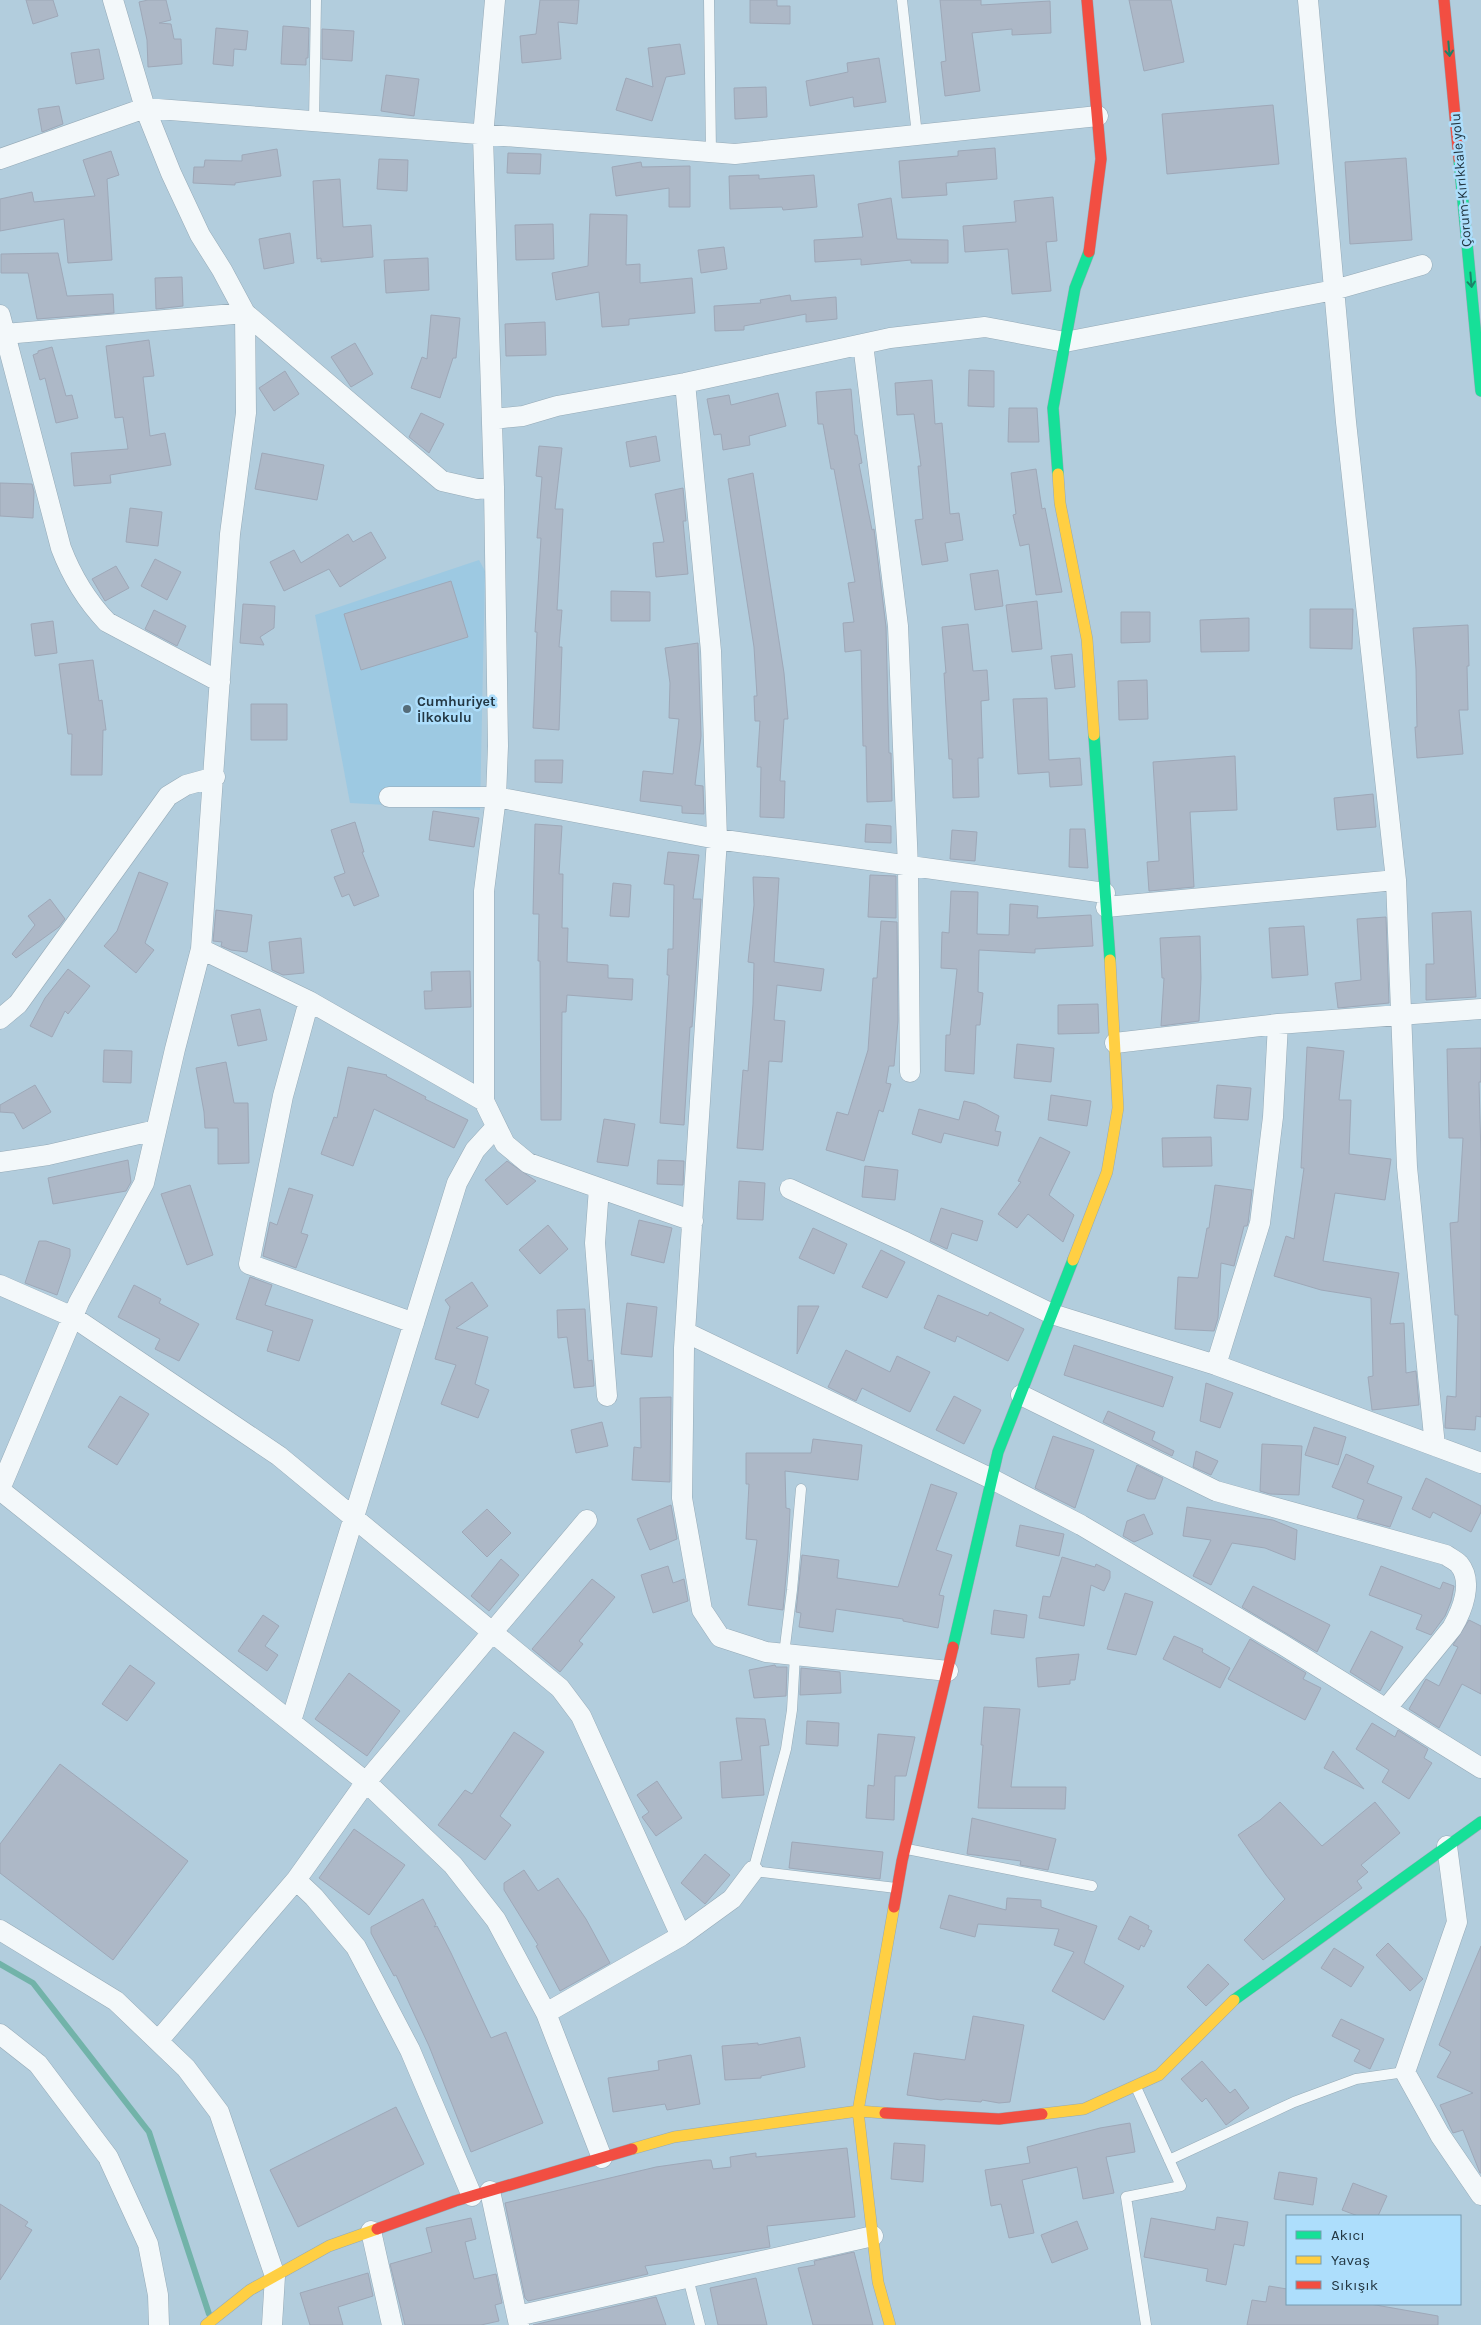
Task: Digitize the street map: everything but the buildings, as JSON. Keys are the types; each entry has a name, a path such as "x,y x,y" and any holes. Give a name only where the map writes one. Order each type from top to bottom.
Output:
{"main road":[{"path":"890,2325 878,2282 858,2111 897,1888 998,1452 1107,1172 1118,1108 1106,900 1087,639 1060,503 1053,408 1075,288 1089,254 1101,159 1087,0"},
{"name":"Çorum-Kırıkkale yolu","path":"1444,0 1481,390"},
{"path":"206,2325 250,2290 329,2246 481,2194 674,2137 858,2111 998,2118 1084,2109 1159,2075 1238,1997 1481,1822"}],"street":[{"path":"113,0 145,108 171,173 200,235 222,270 245,314 442,481 477,489 494,487"},
{"path":"495,0 483,136 494,487 498,746 496,797 484,891 484,1101 505,1144 528,1163 693,1222"},
{"path":"1308,0 1347,432 1396,880 1406,1167 1435,1446"},
{"path":"0,159 145,108 483,136 735,154 1098,116"},
{"path":"492,419 523,416 557,406 685,383 890,338 985,327 1065,342 1334,290 1422,266"},
{"path":"220,682 107,622 94,609 75,581 61,548 2,324 245,314"},
{"path":"245,314 246,413 230,534 202,949 144,1183 73,1317 0,1490 366,1782 453,1865 496,1920 546,2013 602,2158"},
{"path":"863,344 898,626 908,867 910,1072"},
{"path":"685,383 711,651 717,839 685,1332 682,1498 702,1610 720,1636 766,1652 948,1671"},
{"path":"0,1019 18,1004 168,796 186,785 215,777"},
{"path":"389,797 496,797 717,839 908,867 1106,900 1396,880"},
{"path":"202,949 309,1001 484,1101"},
{"path":"309,1001 283,1096 249,1264 414,1323"},
{"path":"1115,1043 1278,1024 1481,1009"},
{"path":"1216,1365 1260,1223 1273,1117 1278,1024"},
{"path":"291,1721 457,1183 475,1150 496,1127"},
{"path":"0,1162 48,1155 156,1130"},
{"path":"599,1188 596,1244 607,1396"},
{"path":"790,1189 903,1241 1052,1314 1216,1365 1481,1463"},
{"path":"0,1285 73,1317 279,1456 560,1688 582,1716 681,1936"},
{"path":"685,1332 992,1479 1081,1525 1272,1638 1481,1768"},
{"path":"1020,1395 1216,1490 1446,1556 1459,1564 1466,1582 1466,1593 1459,1616 1452,1628 1386,1709"},
{"path":"158,2041 296,1880 366,1782 586,1520"},
{"path":"1447,1846 1456,1922 1405,2072 1440,2135 1481,2195"},
{"path":"546,2013 681,1936 732,1899 753,1871"},
{"path":"296,1880 314,1897 356,1947 410,2050 481,2194 518,2321 688,2278 873,2236"},
{"path":"0,1930 116,2001 186,2068 220,2112 275,2276 272,2325"},
{"path":"0,2034 38,2064 108,2157 148,2244 158,2295 159,2325"},
{"path":"371,2231 392,2325"}],"lane":[{"path":"314,122 316,0"},
{"path":"710,0 711,152"},
{"path":"902,0 917,135"},
{"path":"801,1489 792,1590 789,1655 792,1710 786,1749 753,1871 897,1888"},
{"path":"905,1849 1092,1886"},
{"path":"1169,2160 1294,2102 1356,2079 1405,2072"},
{"path":"1135,2086 1181,2186 1126,2197 1146,2325"},
{"path":"688,2278 700,2325"}],"shaded area":[{"name":"Cumhuriyet İlkokulu","path":"479,560 485,571 480,810 350,803 315,615"}],"waterway":[{"path":"0,1964 33,1983 149,2132 209,2314"}],"traffic: fast":[{"path":"1459,159 1481,391"},
{"path":"1058,474 1053,408 1075,288 1089,252"},
{"path":"1094,735 1110,960"},
{"path":"953,1647 998,1452 1073,1260"},
{"path":"1234,2000 1481,1822"}],"traffic: slow":[{"path":"1058,474 1060,503 1087,639 1094,735"},
{"path":"1073,1260 1107,1172 1118,1108 1110,960"},
{"path":"890,2325 878,2282 858,2111 894,1907"},
{"path":"1042,2114 1084,2109 1159,2075 1234,2000"},
{"path":"632,2149 674,2137 858,2111 885,2113"},
{"path":"206,2325 250,2290 329,2246 377,2229"}],"traffic: jam":[{"path":"1087,0 1101,159 1089,252"},
{"path":"1444,0 1459,159"},
{"path":"894,1907 902,1861 953,1647"},
{"path":"885,2113 999,2119 1042,2114"},
{"path":"377,2229 455,2201 632,2149"}],"place":[{"name":"Cumhuriyet İlkokulu","path":"407,709"}]}
